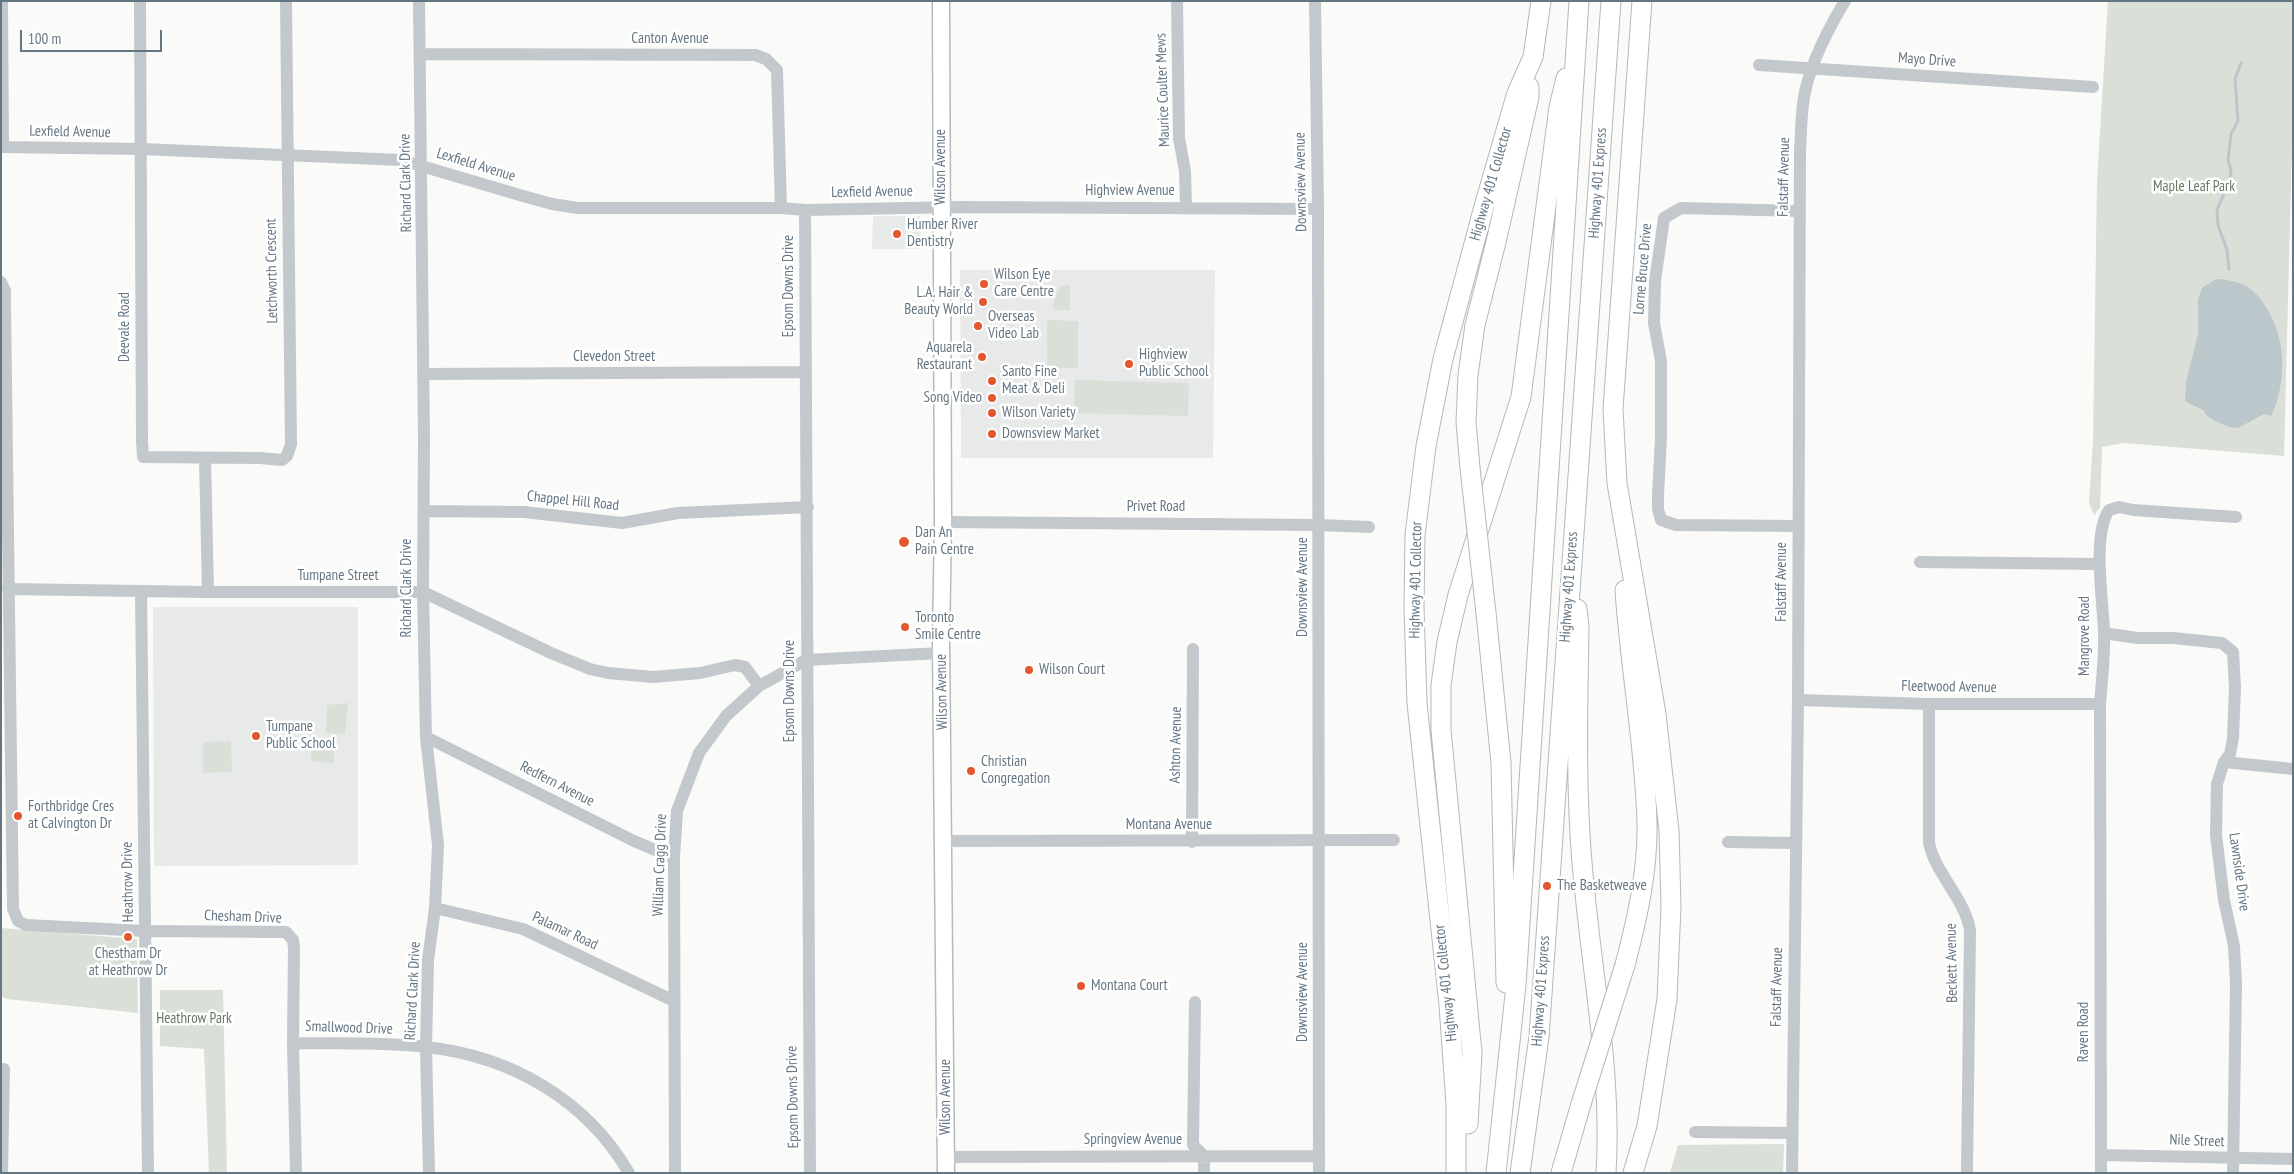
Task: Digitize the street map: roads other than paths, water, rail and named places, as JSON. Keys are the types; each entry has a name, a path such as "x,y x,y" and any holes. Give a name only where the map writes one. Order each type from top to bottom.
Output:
{"highway":[{"name":"Highway 401 Collector","path":"1456,1173 1456,1104 1449,1005 1417,703 1414,608 1415,535 1426,446 1443,359 1484,203 1518,94 1530,68 1540,1"},
{"name":"Highway 401 Express","path":"1496,1173 1516,985 1579,1"},
{"name":"Highway 401 Express","path":"1520,1173 1539,1037 1611,1"},
{"path":"1562,1173 1636,922 1644,874 1647,824 1627,627 1613,409 1642,1"},
{"path":"1463,1173 1466,1165 1472,1053 1441,730 1441,685 1447,642 1458,596 1522,397 1559,107 1578,25"},
{"path":"1509,1057 1503,916 1501,763 1466,422 1468,375 1475,325 1529,97 1530,68"},
{"path":"1617,483 1656,714 1669,831 1671,908 1667,999 1647,1126 1633,1173"},
{"path":"1571,565 1580,627 1577,746 1580,835 1606,1087 1608,1143 1606,1173"}],"main road":[{"name":"Wilson Avenue","path":"941,1 942,653 946,1165"}],"street":[{"path":"2,1 2,147"},
{"name":"Deevale Road","path":"140,1 142,452 144,457 205,458"},
{"name":"Letchworth Crescent","path":"205,458 282,460 287,456 291,444 286,154 286,1"},
{"name":"Richard Clark Drive","path":"419,1 422,165 423,592 426,737 438,845 435,908 428,960 426,1047 429,1173"},
{"name":"Maurice Coulter Mews","path":"1177,1 1179,138 1185,171 1186,207"},
{"name":"Downsview Avenue","path":"1315,1 1318,209 1319,1173"},
{"name":"Falstaff Avenue","path":"1792,1173 1798,700 1800,151 1803,103 1813,69 1826,33 1845,1"},
{"name":"Canton Avenue","path":"420,54 755,56 766,59 777,70 780,208"},
{"name":"Mayo Drive","path":"1759,65 2093,87"},
{"name":"Lexfield Avenue","path":"2,147 142,149 401,160 552,204 578,208 780,208 805,210 941,207"},
{"name":"Highview Avenue","path":"941,207 1318,209"},
{"name":"Lorne Bruce Drive","path":"1798,526 1676,525 1661,520 1658,509 1658,495 1661,438 1661,361 1654,323 1655,281 1664,218 1680,208 1800,211"},
{"name":"Epsom Downs Drive","path":"805,210 810,1173"},
{"path":"1,282 5,292 8,589 6,749"},
{"name":"Clevedon Street","path":"423,374 805,372"},
{"path":"205,458 208,592"},
{"name":"Chappel Hill Road","path":"424,511 524,512 622,523 678,513 808,507"},
{"name":"Mangrove Road","path":"2101,891 2100,704 2104,633 2100,564 2104,523 2109,510 2119,507 2133,510 2236,517"},
{"name":"Privet Road","path":"943,522 1319,524 1369,527"},
{"path":"1920,562 2100,564"},
{"name":"Tumpane Street","path":"8,589 208,592 423,592 520,639 590,669 608,673 653,677 700,673 735,664 745,666 759,686"},
{"name":"Heathrow Drive","path":"141,591 148,1173"},
{"name":"Lawnside Drive","path":"2104,633 2137,638 2173,638 2222,643 2229,647 2235,661 2235,721 2230,754 2224,762 2217,784 2216,834 2224,900 2234,946 2236,984 2233,1173"},
{"name":"Ashton Avenue","path":"1192,842 1193,649"},
{"name":"William Cragg Drive","path":"675,1173 674,858 677,811 699,753 726,716 759,686 806,660 942,653"},
{"name":"Fleetwood Avenue","path":"1798,700 1929,704 2100,704"},
{"name":"Beckett Avenue","path":"1929,704 1929,843 1933,860 1966,911 1970,930 1967,1173"},
{"name":"Redfern Avenue","path":"426,737 634,841 674,858"},
{"name":"Chesham Drive","path":"6,749 13,909 18,921 26,925 144,931 286,932 293,940 296,1173"},
{"path":"2224,762 2293,769"},
{"name":"Montana Avenue","path":"944,841 1192,842 1394,840"},
{"path":"1728,842 1795,843"},
{"name":"Raven Road","path":"2101,891 2101,1173"},
{"name":"Palamar Road","path":"435,908 523,929 674,1001"},
{"path":"1195,1002 1193,1145 1204,1156 1204,1173"},
{"name":"Smallwood Drive","path":"293,1042 426,1047 476,1057 507,1067 540,1082 572,1106 616,1153 629,1173"},
{"path":"2,1173 4,1069"},
{"path":"1695,1132 1792,1133"},
{"name":"Nile Street","path":"2101,1155 2293,1159"},
{"name":"Springview Avenue","path":"946,1165 1204,1156 1319,1156"}],"waterway":[{"path":"2229,269 2227,250 2218,225 2217,210 2230,179 2231,170 2228,160 2231,134 2238,121 2235,79 2241,63"}],"place":[{"name":"Humber River Dentistry","path":"897,234"},
{"name":"Wilson Eye Care Centre","path":"984,284"},
{"name":"L.A. Hair & Beauty World","path":"983,302"},
{"name":"Overseas Video Lab","path":"978,326"},
{"name":"Aquarela Restaurant","path":"982,357"},
{"name":"Highview Public School","path":"1129,364"},
{"name":"Santo Fine Meat & Deli","path":"992,381"},
{"name":"Song Video","path":"992,398"},
{"name":"Wilson Variety","path":"992,413"},
{"name":"Downsview Market","path":"992,434"},
{"name":"Dan An Pain Centre","path":"904,542"},
{"name":"Toronto Smile Centre","path":"905,627"},
{"name":"Wilson Court","path":"1029,670"},
{"name":"Tumpane Public School","path":"256,736"},
{"name":"Christian Congregation","path":"971,771"},
{"name":"Forthbridge Cres at Calvington Dr","path":"18,816"},
{"name":"The Basketweave","path":"1547,886"},
{"name":"Chestham Dr at Heathrow Dr","path":"128,937"},
{"name":"Montana Court","path":"1081,986"}],"park label":[{"name":"Maple Leaf Park","path":"2194,187"},
{"name":"Heathrow Park","path":"194,1019"}]}
